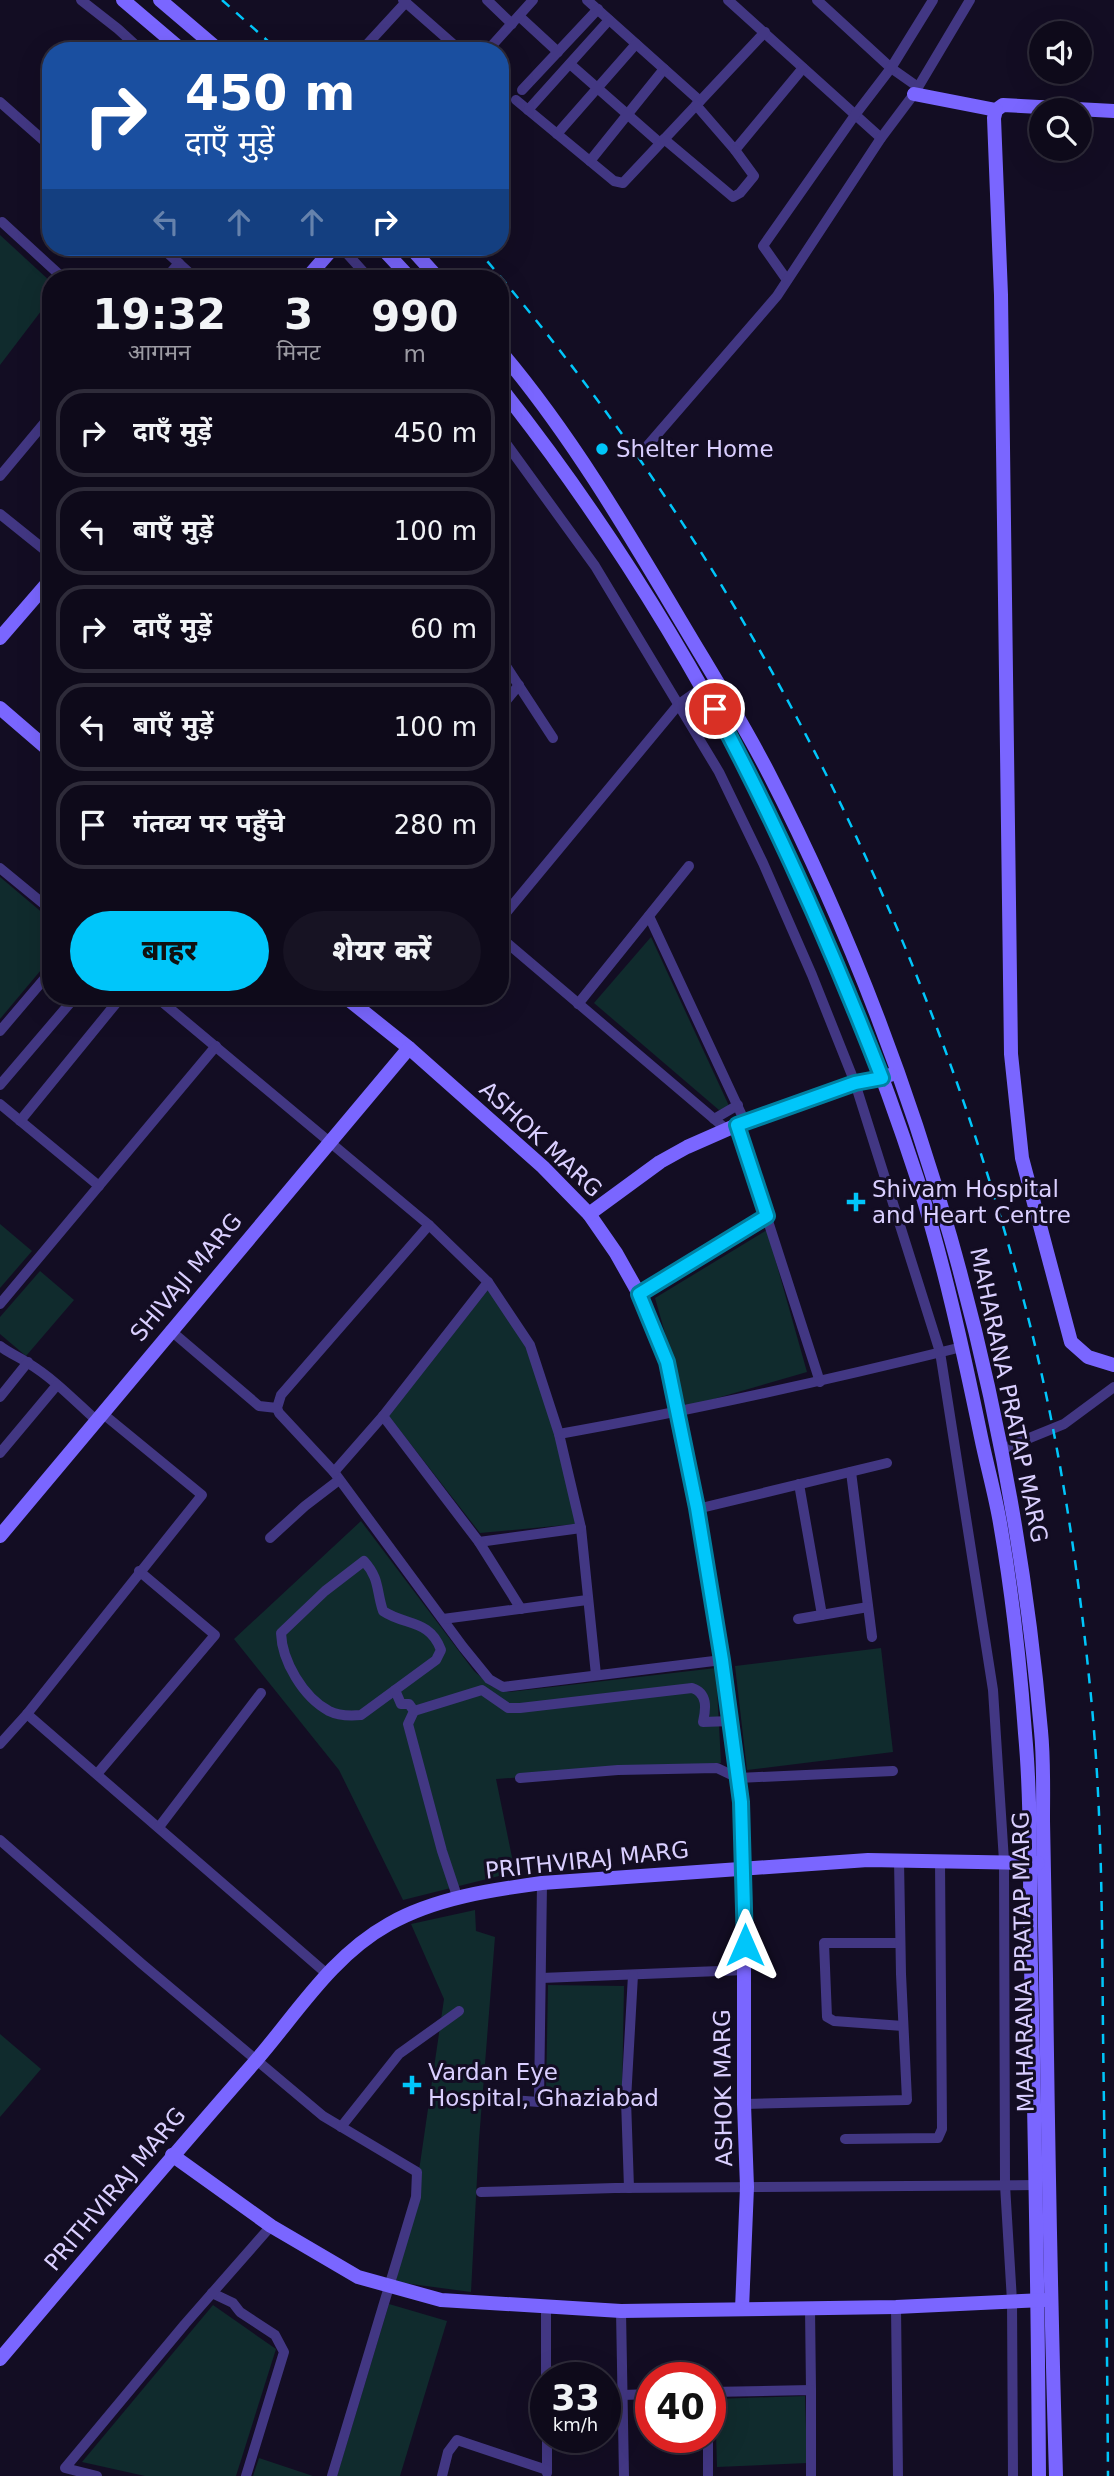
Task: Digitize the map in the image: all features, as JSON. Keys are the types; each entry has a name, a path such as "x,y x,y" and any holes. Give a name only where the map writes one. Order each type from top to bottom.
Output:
{"street":[{"path":"80,0 132,42"},
{"path":"123,0 172,42"},
{"path":"160,0 209,42"},
{"path":"486,0 558,52"},
{"path":"495,42 533,0"},
{"path":"570,64 733,197 740,193 754,176 698,103 587,0"},
{"path":"817,0 916,91 996,110"},
{"path":"828,10 836,0"},
{"path":"788,280 762,246 891,68 933,0"},
{"path":"648,445 777,296 881,138 916,91 971,0"},
{"path":"369,42 405,1 451,42"},
{"path":"732,1 881,138"},
{"path":"598,9 519,95 528,110 614,181 623,183 765,33"},
{"path":"528,110 609,20"},
{"path":"557,134 636,44"},
{"path":"735,150 803,68"},
{"path":"590,161 664,69"},
{"path":"0,102 42,139"},
{"path":"1114,111 1003,105 996,110 994,118 1002,323 1011,1054 1021,1158 1071,1342 1088,1357 1114,1365"},
{"path":"2,222 54,270"},
{"path":"171,256 186,270"},
{"path":"314,270 326,256"},
{"path":"349,256 362,270"},
{"path":"389,256 403,270"},
{"path":"418,256 431,270"},
{"path":"173,270 179,263"},
{"name":"MAHARANA PRATAP MARG","path":"509,361 525,380 594,481 663,591 709,684 840,972 882,1078 918,1182 962,1347 1000,1524 1026,1736 1036,2185 1056,2476"},
{"name":"MAHARANA PRATAP MARG","path":"509,399 576,488 766,768 857,967 898,1072 960,1266 981,1350 1021,1562 1042,1738 1044,2300 1039,2476"},
{"path":"0,476 42,426"},
{"path":"509,447 595,566 719,772 763,863 855,1083 940,1352 993,1690 1004,1861 1005,2185 1012,2301 1013,2476"},
{"path":"0,514 42,548"},
{"path":"0,638 42,589"},
{"path":"509,670 552,738"},
{"path":"509,909 679,705 709,684"},
{"path":"509,697 519,685"},
{"path":"0,708 42,744"},
{"path":"578,1004 689,866"},
{"path":"0,868 42,902"},
{"path":"649,916 738,1105 736,1125 820,1382"},
{"path":"509,945 714,1119 736,1125"},
{"path":"0,1031 42,982"},
{"path":"0,1085 68,1005"},
{"path":"20,1121 115,1005"},
{"path":"166,1005 332,1141 429,1225 488,1282 530,1345 559,1434 581,1528 596,1675"},
{"name":"ASHOK MARG","path":"355,1005 409,1048 543,1167 589,1213 639,1294 667,1362 697,1508 738,1778 744,1868 745,1970 744,2104 747,2187 743,2309"},
{"path":"0,1304 216,1046"},
{"name":"SHIVAJI MARG","path":"0,1536 409,1048"},
{"path":"589,1213 660,1162 736,1125 855,1083 898,1072"},
{"path":"0,1104 99,1186"},
{"path":"714,1119 738,1105"},
{"path":"639,1294 767,1216"},
{"path":"429,1225 281,1395 277,1408 281,1417 337,1476 489,1679 503,1687 722,1660"},
{"path":"270,1538 337,1476 488,1282"},
{"path":"170,1331 259,1406 277,1408"},
{"path":"0,1346 15,1357 28,1362 202,1495 0,1744"},
{"path":"559,1434 677,1413 962,1347"},
{"path":"0,1397 28,1362"},
{"path":"0,1453 57,1385"},
{"path":"1000,1450 1064,1424 1114,1387"},
{"path":"383,1416 479,1542 521,1608"},
{"path":"697,1508 887,1463"},
{"path":"851,1472 872,1637"},
{"path":"799,1484 822,1615"},
{"path":"479,1542 581,1528"},
{"path":"364,1561 379,1584 383,1611 421,1625 437,1638 441,1650 436,1660 395,1690 361,1715 346,1716 329,1711 304,1690 282,1648 281,1633 325,1591 364,1561"},
{"path":"97,1774 215,1634 139,1571"},
{"path":"443,1619 587,1600"},
{"path":"798,1619 868,1607"},
{"path":"414,1711 482,1690 508,1708 520,1709 692,1688 704,1698 706,1709 703,1722 730,1721"},
{"path":"395,1690 401,1704 408,1704 414,1711"},
{"path":"159,1827 261,1693"},
{"path":"414,1711 408,1724 442,1851 458,1899"},
{"path":"27,1714 327,1974"},
{"path":"520,1778 618,1770 717,1768 738,1778 893,1771"},
{"path":"0,1840 323,2116 417,2172 416,2197 332,2476"},
{"name":"PRITHVIRAJ MARG","path":"0,2359 172,2155 256,2061 327,1974 359,1945 388,1924 458,1899 498,1889 542,1884 868,1860 1044,1862"},
{"path":"744,2104 907,2100 899,1860"},
{"path":"845,2138 938,2138 942,2129 940,1860"},
{"path":"539,2102 542,1884"},
{"path":"900,1943 824,1943 827,2017 834,2021 903,2026"},
{"path":"541,1978 745,1970"},
{"path":"629,2188 626,2100 633,1975"},
{"path":"341,2127 399,2054 459,2011"},
{"path":"497,2099 539,2102 626,2100"},
{"path":"172,2155 271,2226 358,2277 441,2300 621,2311 897,2307 1044,2300"},
{"path":"481,2192 629,2188 1036,2185"},
{"path":"97,2476 65,2468 271,2226"},
{"path":"212,2293 233,2304 240,2312 275,2335 284,2352 246,2476"},
{"path":"545,2307 546,2362"},
{"path":"897,2307 898,2476"},
{"path":"810,2308 811,2476"},
{"path":"621,2311 624,2476"},
{"path":"726,2392 811,2389"},
{"path":"623,2395 635,2395"},
{"path":"442,2476 448,2452 457,2440 547,2473 547,2453"},
{"path":"708,2453 709,2476"}],"green space":[{"path":"0,235 42,274 42,310 0,365"},
{"path":"0,877 42,912 42,969 0,1019"},
{"path":"651,937 730,1108 719,1110 594,1003"},
{"path":"0,1224 32,1251 0,1288"},
{"path":"767,1230 807,1372 686,1407 655,1298"},
{"path":"40,1271 74,1300 26,1356 0,1334 0,1317"},
{"path":"488,1290 529,1347 561,1440 576,1524 480,1533 388,1415"},
{"path":"361,1521 474,1671 491,1686 509,1692 716,1668 721,1763 496,1779 515,1872 403,1900 339,1770 234,1639"},
{"path":"881,1648 893,1752 747,1770 735,1666"},
{"path":"475,1910 476,1931 495,1937 479,2140 471,2292 396,2282 420,2164 444,1999 411,1924"},
{"path":"548,1985 624,1986 622,2096 546,2095"},
{"path":"0,2034 41,2069 0,2117"},
{"path":"389,2304 447,2321 400,2476 337,2476"},
{"path":"213,2305 276,2349 236,2476 145,2476 82,2462"},
{"path":"805,2396 807,2463 717,2467 717,2453 726,2453 726,2399"},
{"path":"259,2458 313,2476 253,2476"}],"railway":[{"path":"222,0 269,42"},
{"path":"482,256 494,270"},
{"path":"509,289 571,365 660,489 741,618 815,752 880,889 938,1030 987,1174 1029,1321 1050,1411 1080,1595 1097,1773 1101,1860 1108,2476"}],"place":[{"name":"Shelter Home","path":"602,449"},
{"name":"Shivam Hospital and Heart Centre","path":"856,1202"},
{"name":"Vardan Eye Hospital, Ghaziabad","path":"412,2085"}],"route":[{"path":"715,709 751,776 792,865 840,972 882,1078 855,1083 737,1125 767,1216 639,1294 667,1362 697,1508 722,1660 741,1802 745,1945"}]}
